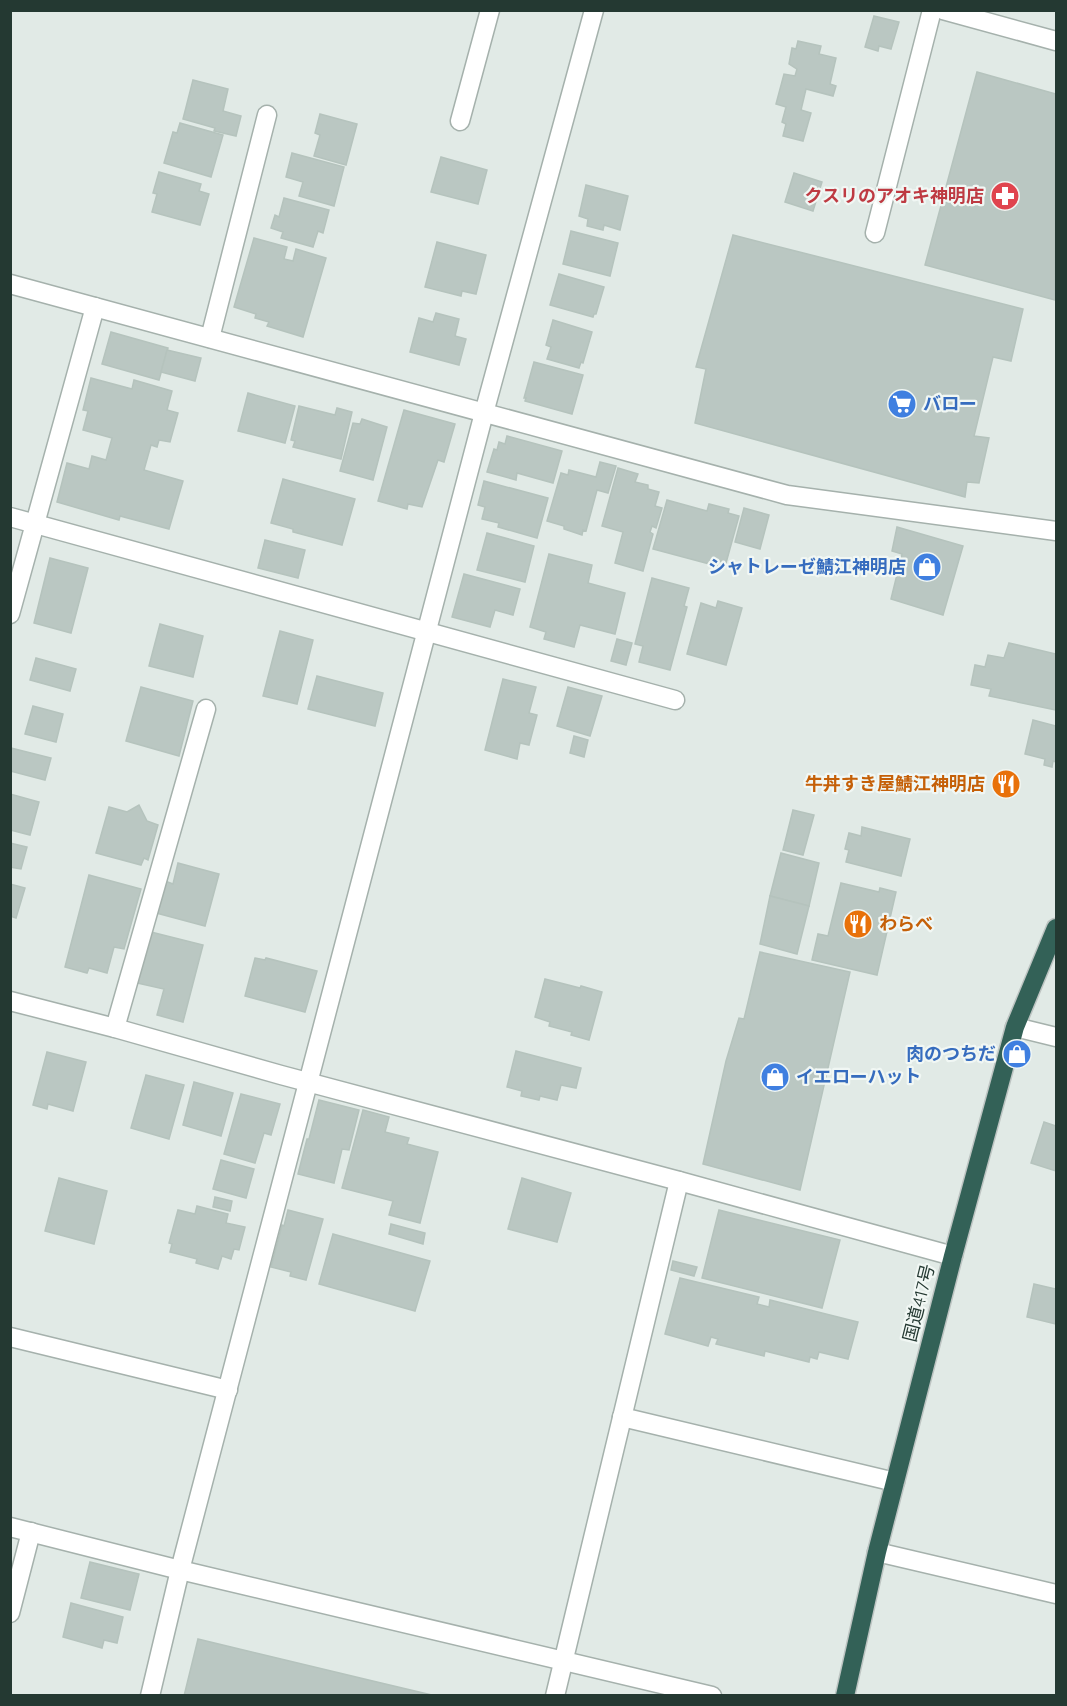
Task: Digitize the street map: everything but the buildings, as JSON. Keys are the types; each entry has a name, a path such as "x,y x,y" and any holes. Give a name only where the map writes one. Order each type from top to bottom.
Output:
{"highway":[{"name":"国道417号","path":"845,1695 895,1482 952,1256 1014,1027 1056,928"}],"street":[{"path":"460,121 490,10"},
{"path":"150,1695 180,1570 484,413 594,10"},
{"path":"875,233 932,10"},
{"path":"943,10 1056,41"},
{"path":"210,338 267,115"},
{"path":"10,284 787,495 1056,531"},
{"path":"10,614 95,307"},
{"path":"10,517 675,700"},
{"path":"116,1028 206,709"},
{"path":"10,1001 952,1256"},
{"path":"1014,1027 1056,1036"},
{"path":"555,1695 679,1181"},
{"path":"10,1337 228,1390"},
{"path":"622,1417 895,1482"},
{"path":"10,1527 180,1570 712,1695"},
{"path":"10,1613 31,1532"},
{"path":"878,1552 1056,1594"}],"place":[{"name":"クスリのアオキ神明店","path":"1005,196"},
{"name":"バロー","path":"902,404"},
{"name":"シャトレーゼ鯖江神明店","path":"927,567"},
{"name":"牛丼すき屋鯖江神明店","path":"1006,784"},
{"name":"わらべ","path":"858,924"},
{"name":"肉のつちだ","path":"1017,1054"},
{"name":"イエローハット","path":"775,1077"}]}
